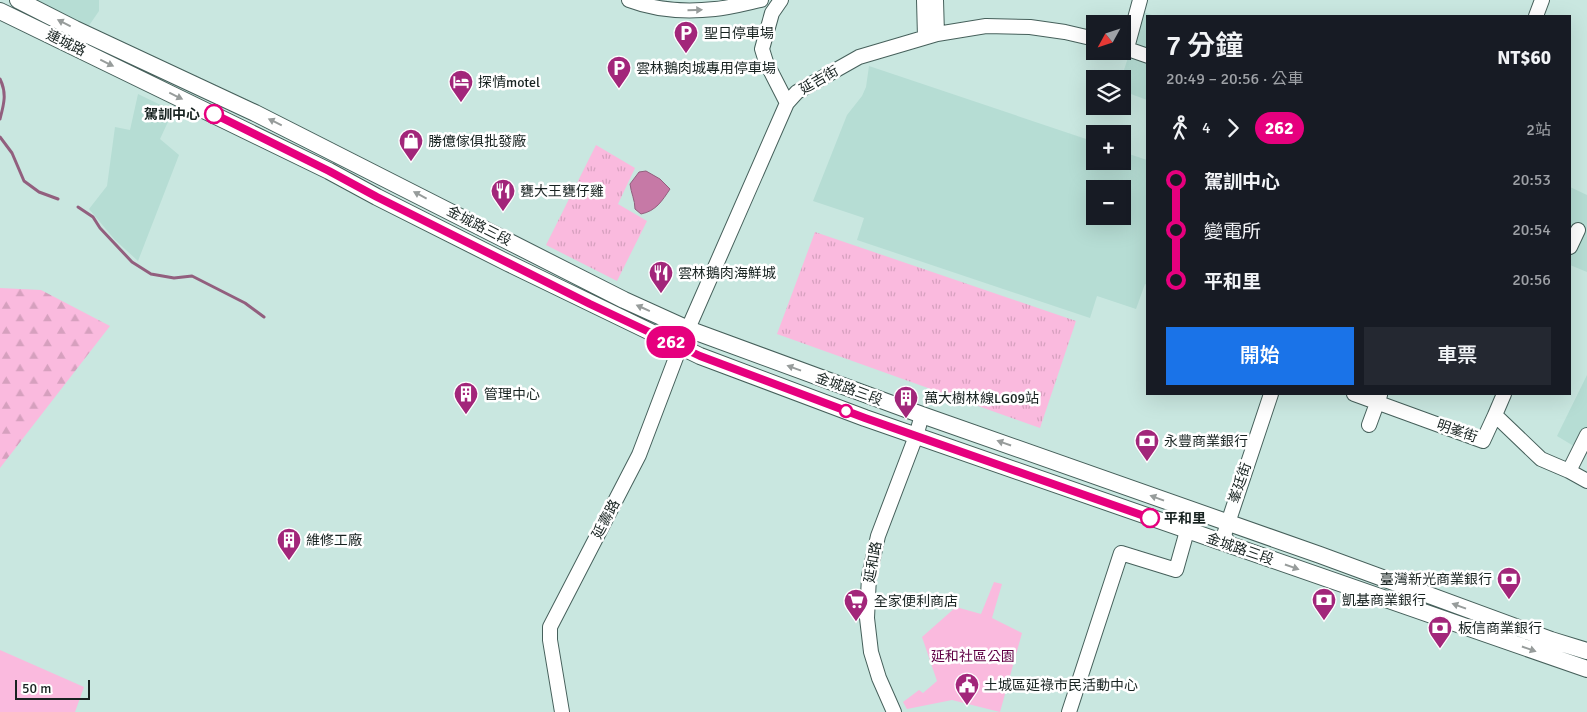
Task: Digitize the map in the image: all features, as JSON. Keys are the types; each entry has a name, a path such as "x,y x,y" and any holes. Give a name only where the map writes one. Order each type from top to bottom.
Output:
{"main road":[{"name":"連城路","path":"18,0 140,58"},
{"name":"連城路","path":"0,11 132,75"},
{"name":"金城路三段","path":"140,58 306,138 624,300 688,329 922,415 1227,522 1551,640 1587,651"},
{"name":"金城路三段","path":"132,75 709,360 916,436 1587,669"}],"street":[{"path":"630,0 679,10 716,9 737,2 761,0"},
{"path":"781,0 772,13 762,49 766,62 787,103"},
{"path":"924,0 931,35"},
{"path":"931,35 936,0"},
{"path":"1131,29 1140,0"},
{"path":"1536,15 1542,0"},
{"name":"延吉街","path":"688,329 787,103 797,92 859,57 931,35 986,26 1040,28 1086,37"},
{"path":"1131,50 1146,55"},
{"path":"1571,245 1578,230"},
{"name":"延壽路","path":"562,712 550,640 550,627 639,455 688,329"},
{"name":"峯廷街","path":"1229,544 1224,535 1227,522 1271,395"},
{"name":"明峯街","path":"1360,395 1379,398 1483,441 1495,415"},
{"path":"1504,395 1495,415 1542,459 1587,481"},
{"path":"1369,425 1379,398"},
{"name":"延和路","path":"894,712 879,678 871,652 867,600 871,564 878,536 916,436 922,415"},
{"path":"1569,471 1587,435"},
{"path":"1069,712 1121,553 1176,570 1187,531"}],"shaded area":[{"path":"35,0 99,0 99,11 88,27"},
{"path":"1143,12 1152,15 1146,15 1146,100 1131,94 1131,70 1124,70 1127,60 1131,60 1131,49"},
{"path":"869,66 1086,139 1086,170 1131,170 1131,155 1146,160 1146,284 1136,309 1097,296 1090,318 857,240 864,218 813,201 847,115 862,96 866,87"},
{"path":"138,94 173,111 160,139 179,155 138,261 115,240 89,209 107,186 115,127 130,130"},
{"path":"646,171 660,179 670,189 655,208 641,214 635,209 630,184 639,172"},
{"path":"1571,187 1587,195 1587,272 1571,265"},
{"path":"1587,375 1587,454 1557,436"}],"green space":[{"path":"596,145 635,168 618,204 647,221 617,281 546,245"},
{"path":"815,232 1076,321 1040,428 777,334"},
{"path":"0,288 41,290 110,326 0,468"},
{"name":"延和社區公園","path":"994,582 1002,584 992,618 1022,633 1000,712 952,700 907,709 903,702 919,690 923,693 937,681 922,637 956,607 981,614"},
{"path":"0,650 84,687 75,712 0,712"}],"waterway":[{"path":"0,79 4,94 0,119"},
{"path":"0,137 12,153 24,181 39,192 58,199"},
{"path":"78,207 93,217 100,228 132,262 151,274 174,278 192,276 245,303 264,317"}],"bus line":[{"name":"262","path":"214,114 590,304 700,356 865,418 1150,518"}],"place":[{"name":"聖日停車場","path":"686,54"},
{"name":"雲林鵝肉城專用停車場","path":"619,89"},
{"name":"探情motel","path":"461,103"},
{"name":"駕訓中心","path":"214,114"},
{"name":"勝億傢俱批發廠","path":"411,162"},
{"name":"甕大王甕仔雞","path":"503,212"},
{"name":"雲林鵝肉海鮮城","path":"661,294"},
{"name":"管理中心","path":"466,415"},
{"name":"萬大樹林線LG09站","path":"906,419"},
{"name":"永豐商業銀行","path":"1147,462"},
{"name":"平和里","path":"1150,518"},
{"name":"維修工廠","path":"289,561"},
{"name":"臺灣新光商業銀行","path":"1509,600"},
{"name":"凱基商業銀行","path":"1324,621"},
{"name":"全家便利商店","path":"856,622"},
{"name":"板信商業銀行","path":"1440,649"},
{"name":"土城區延祿市民活動中心","path":"967,706"}]}
